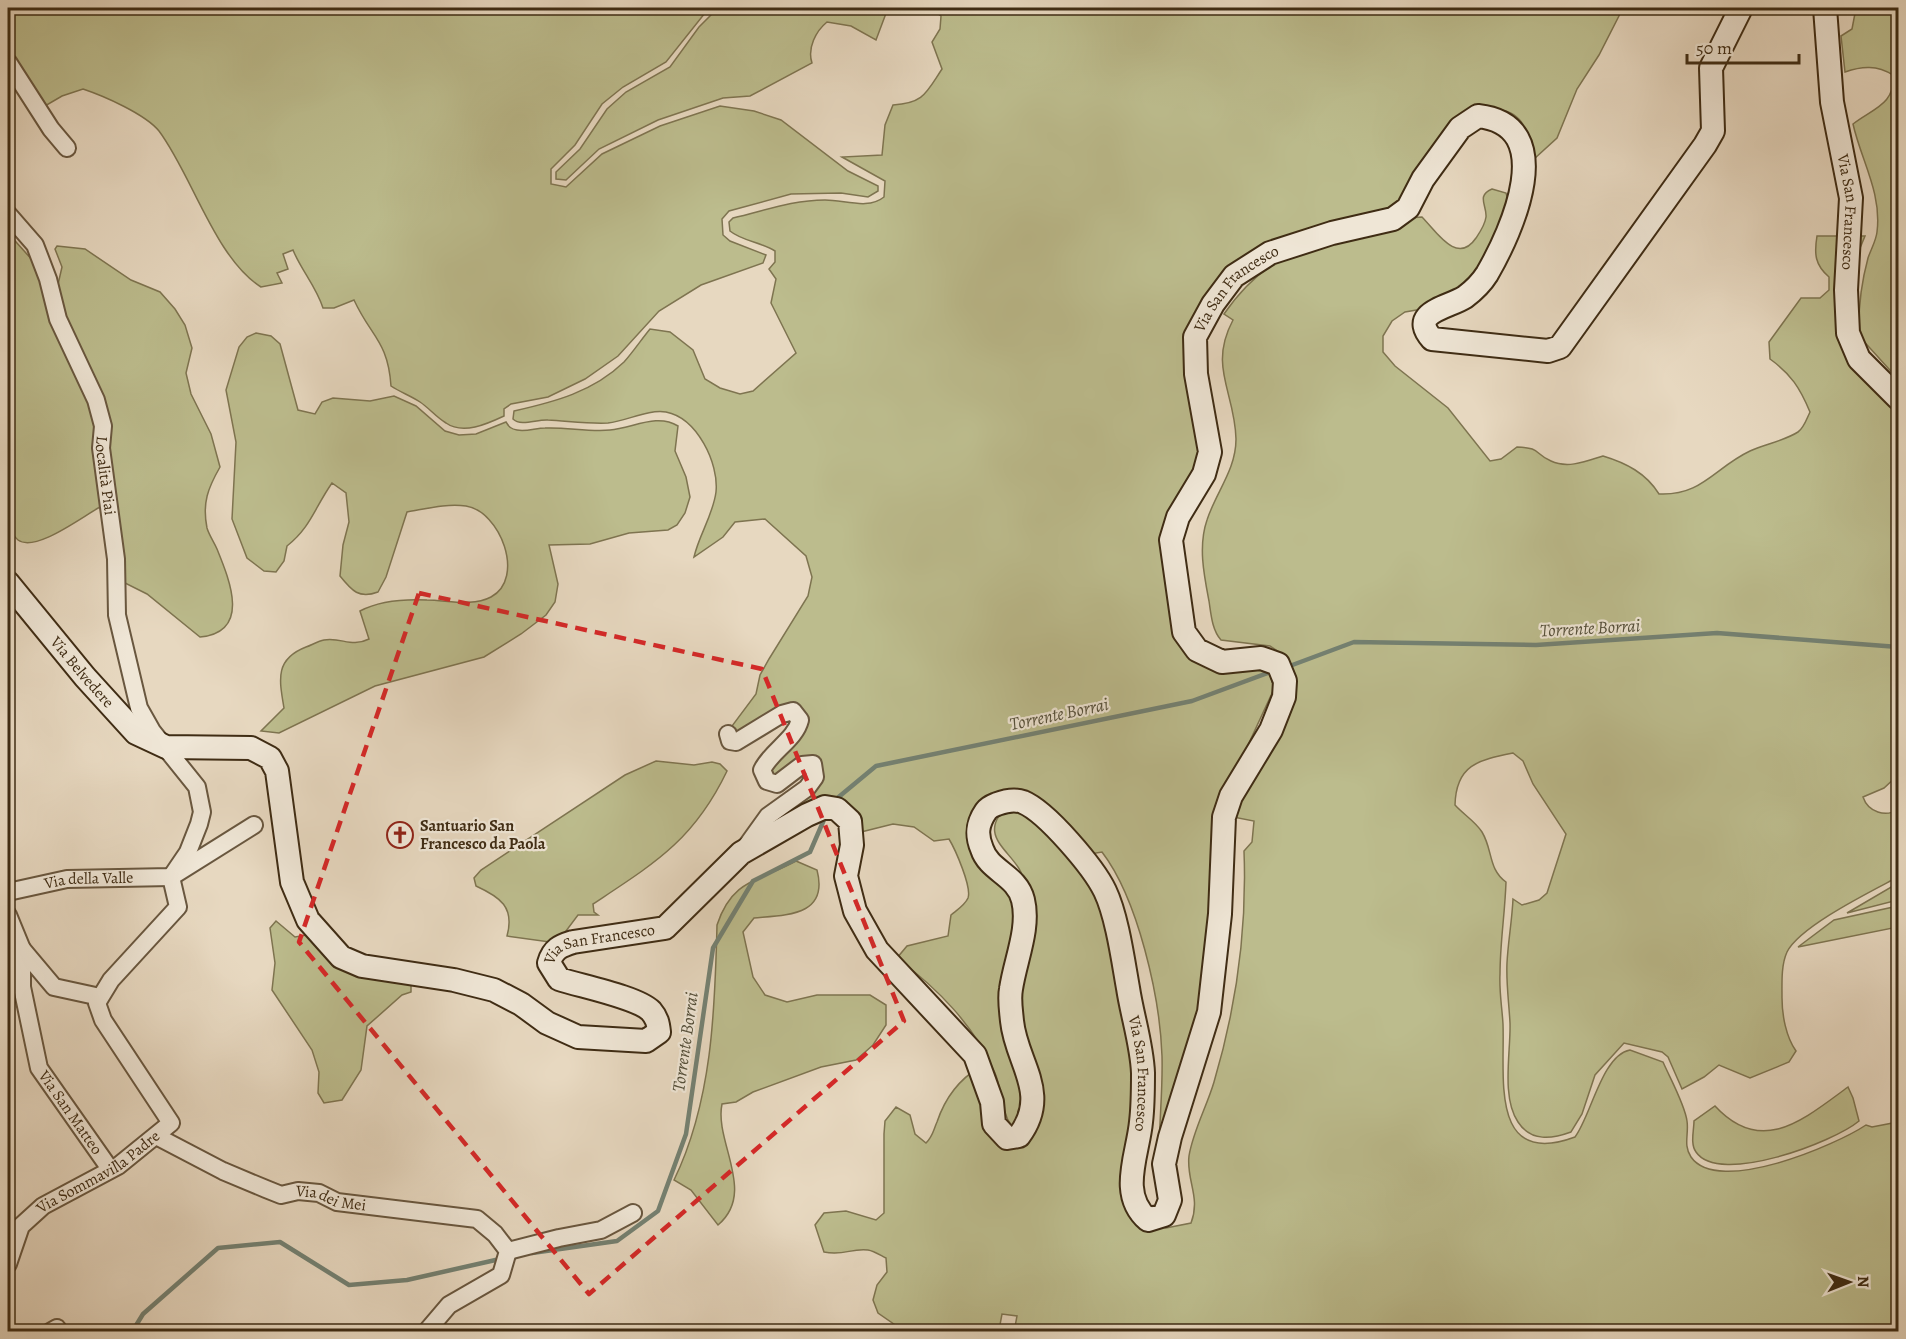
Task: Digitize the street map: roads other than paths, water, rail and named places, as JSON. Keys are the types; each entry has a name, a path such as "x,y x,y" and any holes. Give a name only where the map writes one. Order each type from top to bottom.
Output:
{"street":[{"name":"Via San Francesco","path":"166,747 251,748 270,758 278,771 296,892 308,920 341,957 362,966 454,980 494,990 521,1004 547,1023 578,1037 646,1041 659,1032 658,1020 650,1009 630,1000 559,979 549,963 551,954 560,946 573,942 665,928 741,854 831,808 850,821 852,845 846,876 855,911 877,950 975,1055 992,1102 994,1124 1007,1138 1018,1136 1030,1121 1032,1099 1029,1072 1013,1032 1010,992 1024,918 1023,900 1017,884 985,859 978,840 979,822 988,808 1006,801 1022,801 1045,816 1083,860 1105,891 1121,950 1143,1070 1141,1123 1133,1164 1132,1197 1140,1214 1148,1220 1164,1215 1170,1200 1164,1164 1170,1137 1209,1012 1221,914 1224,817 1231,796 1271,730 1284,697 1285,681 1278,664 1261,658 1222,662 1197,650 1184,632 1171,540 1178,518 1204,474 1210,452 1196,374 1195,337 1213,304 1234,276 1270,253 1332,233 1393,219 1408,208 1423,179 1460,128 1478,116 1494,118 1509,126 1522,144 1524,170 1519,202 1503,246 1484,279 1464,297 1429,315 1424,322 1425,332 1432,339 1548,351 1560,347 1706,145 1713,131 1712,68 1741,8"},
{"name":"Via San Francesco","path":"1825,8 1832,102 1851,198 1846,291 1848,333 1859,359 1899,398"},
{"path":"8,62 51,129 67,148"},
{"name":"Località Piai","path":"8,214 35,245 48,279 58,318 96,400 103,426 101,448 116,560 117,615 140,708 152,730 166,747"},
{"name":"Via Belvedere","path":"8,583 85,677 136,733 166,747"},
{"path":"728,735 730,741 736,742 782,714 793,711 800,720 798,729 767,759 762,770 767,781 777,784 802,765 813,764 815,777 807,788 768,816 741,854"},
{"path":"22,949 54,987 100,997 139,947 178,907 171,877 188,852 202,812 197,787 166,747"},
{"path":"171,877 254,825"},
{"name":"Via della Valle","path":"8,892 67,879 171,877"},
{"name":"Via San Matteo","path":"8,915 22,949 22,987 39,1068 110,1169"},
{"name":"Via Sommavilla Padre","path":"8,1264 21,1226 43,1206 118,1166 171,1123 103,1020 98,1009 100,997"},
{"name":"Via dei Mei","path":"156,1136 223,1172 281,1195 298,1191 319,1193 337,1202 477,1220 495,1234 507,1256"},
{"path":"426,1332 448,1305 501,1275 507,1256 559,1238 601,1230 633,1213"}],"waterway":[{"name":"Torrente Borrai","path":"1287,667 1354,642 1536,645 1717,633 1898,647"},
{"name":"Torrente Borrai","path":"835,800 876,766 1192,701 1273,671"},
{"name":"Torrente Borrai","path":"532,1253 617,1241 658,1211 686,1134 713,948 753,881 810,852 826,815"},
{"name":"Torrente Borrai","path":"132,1332 143,1314 218,1248 280,1242 349,1285 407,1280 500,1259"}],"place":[{"name":"Santuario San Francesco da Paola","path":"400,835"}]}
